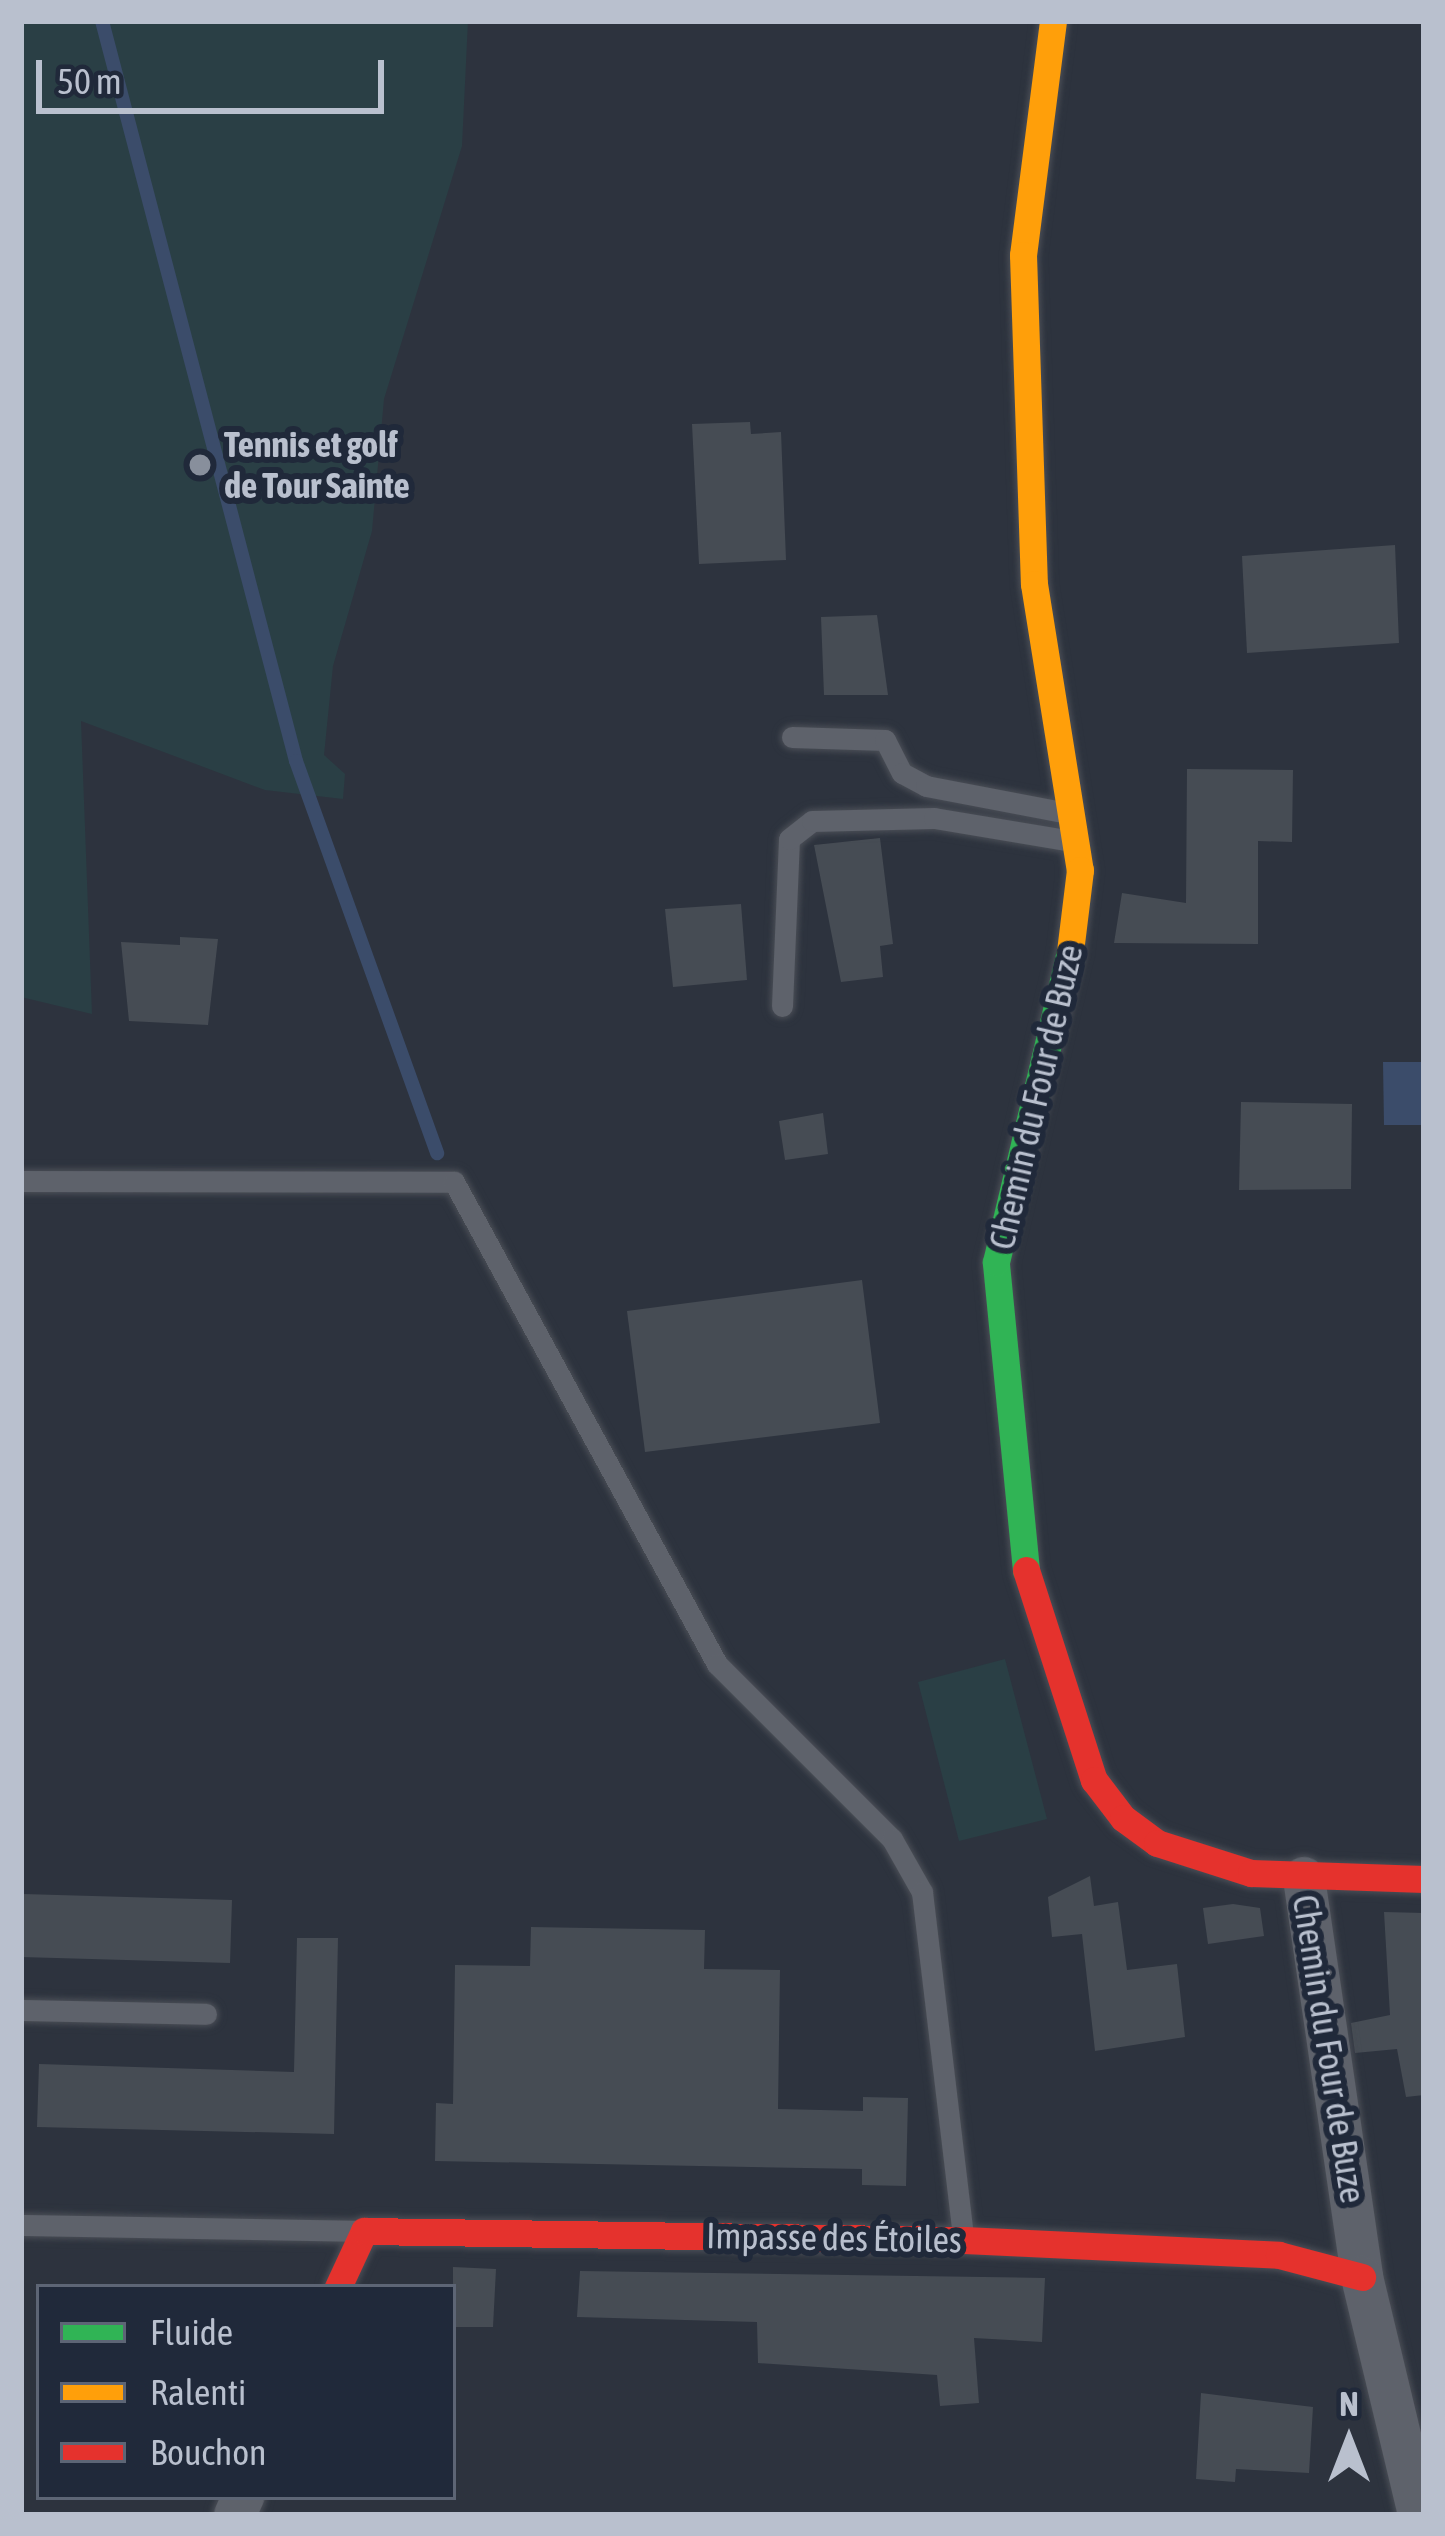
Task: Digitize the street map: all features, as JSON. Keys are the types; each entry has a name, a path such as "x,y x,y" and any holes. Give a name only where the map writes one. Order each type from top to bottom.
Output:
{"street":[{"name":"Chemin du Four de Buze","path":"1053,21 1023,255 1034,584 1079,916 996,1262 1018,1544 1094,1780 1123,1818 1176,1849 1304,1878 1362,2277 1418,2515"},
{"path":"1304,1878 1424,1879"},
{"path":"339,2284 364,2230"},
{"name":"Impasse des Étoiles","path":"364,2230 964,2240 1279,2254 1362,2277"}],"lane":[{"path":"791,737 885,740 902,772 926,786 1070,827"},
{"path":"782,1006 789,839 812,821 934,818 1070,827"},
{"path":"21,1181 454,1182 717,1664 892,1839 922,1892 964,2240"},
{"path":"21,2010 206,2014"},
{"path":"21,2225 364,2230"}],"green space":[{"name":"Tennis et golf de Tour Sainte","path":"21,21 468,21 462,146 384,399 372,531 333,666 324,755 345,774 343,799 265,790 81,721 92,1014 21,997"},
{"path":"1005,1659 1047,1819 959,1841 918,1682"}],"water":[{"path":"1383,1062 1424,1062 1424,1125 1384,1125"}],"building":[{"path":"750,422 751,434 781,432 786,560 699,564 692,424"},
{"path":"1395,545 1399,643 1247,653 1242,556"},
{"path":"877,615 888,695 824,695 821,617"},
{"path":"1187,769 1293,770 1292,842 1258,841 1258,944 1114,943 1122,893 1186,903"},
{"path":"880,838 893,944 880,946 883,977 841,982 814,845"},
{"path":"741,904 747,980 673,987 665,909"},
{"path":"180,937 218,939 208,1025 129,1021 121,942 180,945"},
{"path":"1241,1102 1352,1104 1351,1189 1239,1190"},
{"path":"823,1113 828,1154 785,1160 779,1121"},
{"path":"862,1280 880,1423 645,1452 627,1311"},
{"path":"1090,1876 1094,1906 1118,1902 1127,1970 1177,1964 1185,2037 1095,2051 1082,1934 1052,1937 1048,1897"},
{"path":"23,1894 232,1900 230,1963 21,1957"},
{"path":"1233,1904 1260,1908 1264,1936 1208,1944 1203,1908"},
{"path":"1384,1912 1424,1913 1424,2095 1406,2097 1397,2049 1355,2053 1351,2023 1390,2015"},
{"path":"531,1927 705,1930 704,1969 780,1970 778,2109 863,2111 863,2097 908,2098 906,2186 862,2185 862,2169 435,2161 436,2103 453,2104 455,1965 530,1966"},
{"path":"297,1938 338,1938 334,2134 37,2127 39,2064 294,2072"},
{"path":"453,2267 496,2269 493,2327 456,2327"},
{"path":"580,2271 1045,2278 1042,2342 974,2338 979,2403 940,2406 937,2375 758,2363 757,2322 577,2317"},
{"path":"1201,2393 1313,2407 1309,2473 1236,2469 1235,2482 1196,2479"}],"waterway":[{"path":"102,21 296,761 437,1153"}],"traffic: fast":[{"path":"1026,1570 996,1262 1070,952"}],"traffic: slow":[{"path":"1053,21 1023,255 1034,584 1080,870 1070,952"}],"traffic: jam":[{"path":"1026,1570 1094,1780 1123,1818 1157,1843 1251,1873 1424,1879"},
{"path":"339,2284 364,2231 964,2240 1279,2255 1362,2277"}],"place":[{"name":"Tennis et golf de Tour Sainte","path":"200,465"}]}
